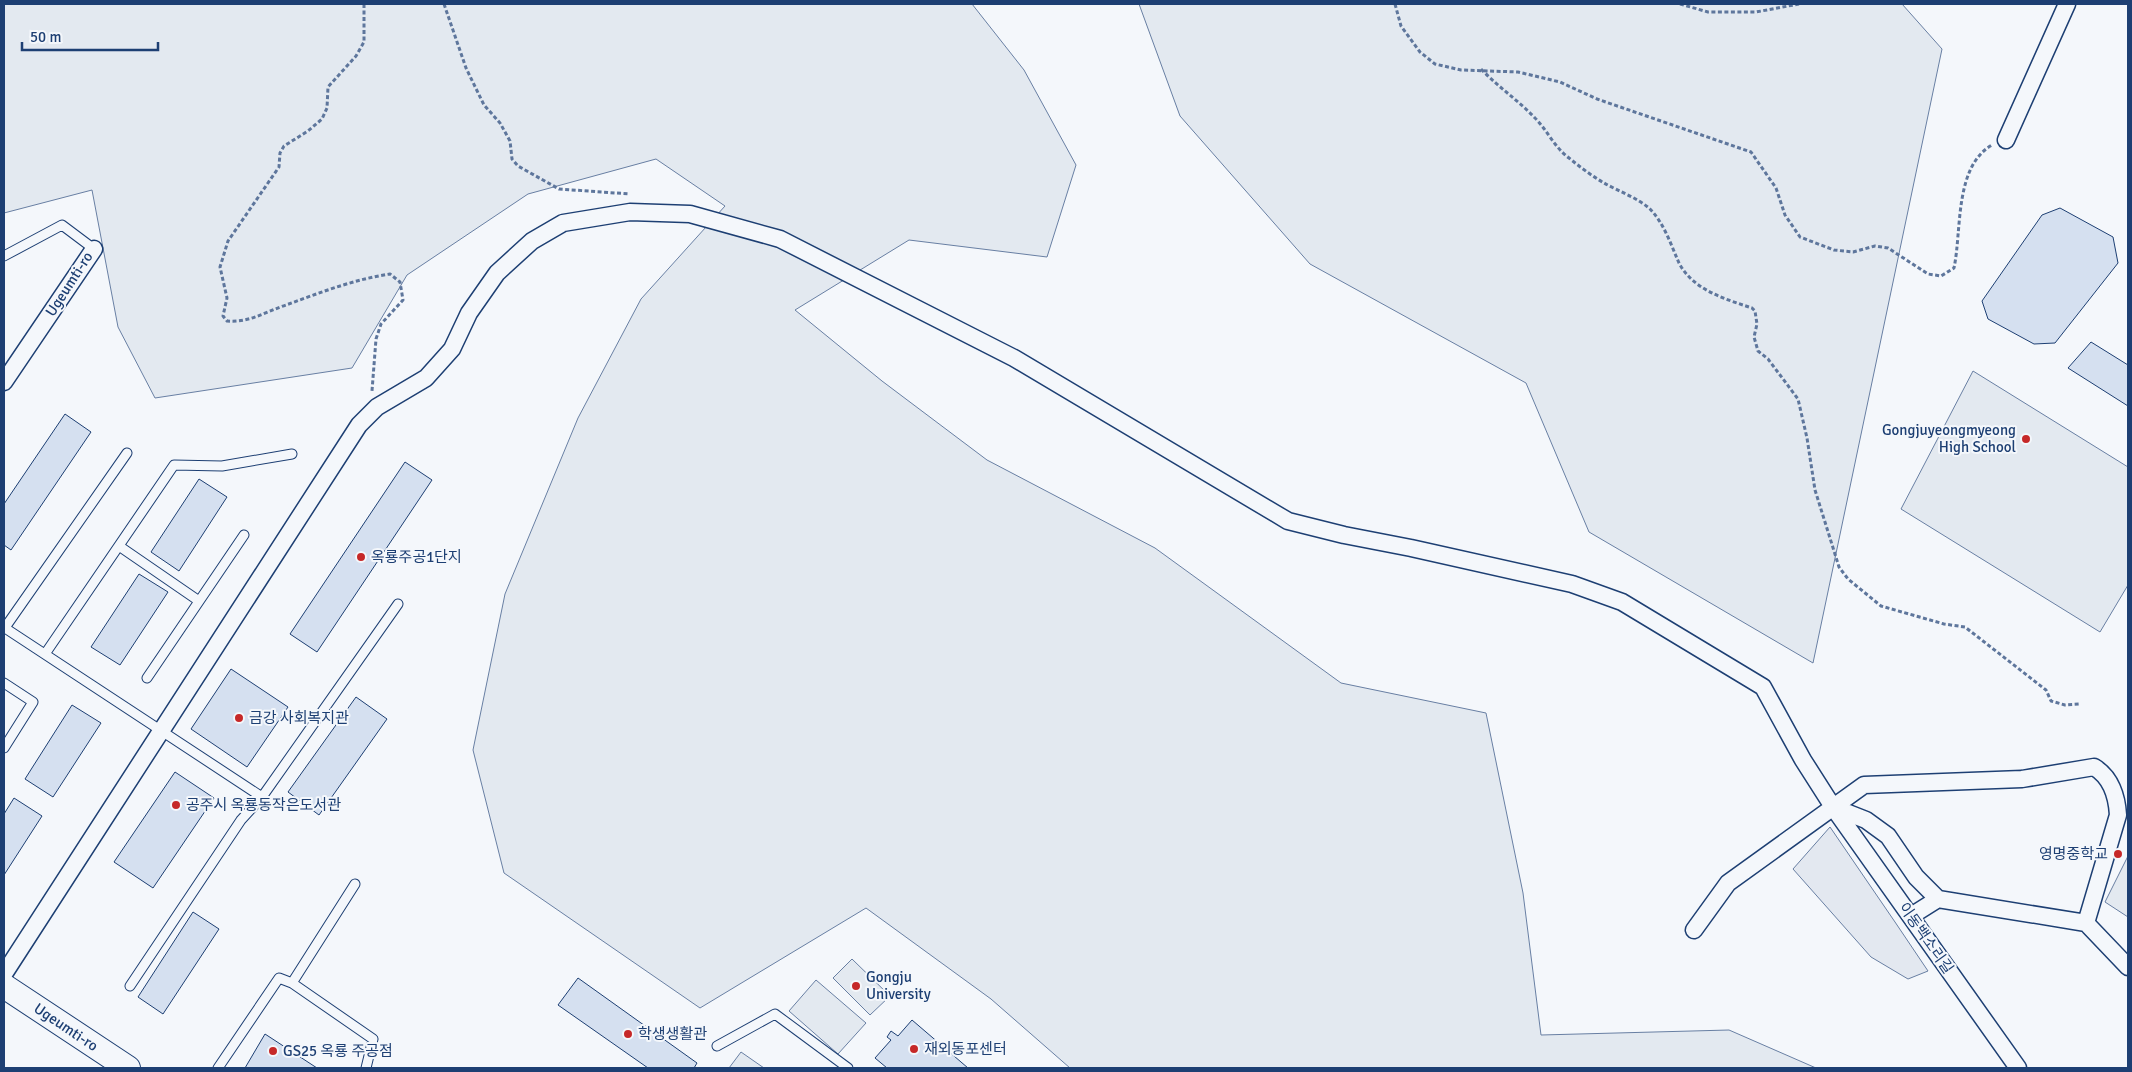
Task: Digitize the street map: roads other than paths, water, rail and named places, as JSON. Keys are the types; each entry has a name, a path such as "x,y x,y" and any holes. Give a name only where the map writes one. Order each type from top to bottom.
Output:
{"main road":[{"name":"Ugeumti-ro","path":"7,987 128,1068"}],"street":[{"path":"2006,140 2067,4"},
{"name":"이동백소리길","path":"7,987 161,730 359,425 377,407 426,378 452,349 469,313 497,273 532,241 563,223 630,212 690,214 780,239 1014,358 1288,521 1344,536 1411,548 1572,584 1622,602 1763,687 1803,760 1833,807 2018,1068"},
{"name":"Ugeumti-ro","path":"4,382 94,249"},
{"path":"1694,930 1728,883 1864,785 2022,780 2094,767 2103,773 2117,798 2118,815 2086,924"},
{"path":"1833,807 1866,820 1888,836 1916,876 1938,899 2086,924 2128,967"},
{"path":"1911,916 1938,899"}],"lane":[{"name":"Ugeumti-ro","path":"4,256 62,225 94,249"},
{"path":"126,453 4,628 262,797"},
{"path":"45,654 174,466 222,466 292,454"},
{"path":"147,678 244,535"},
{"path":"119,546 199,601"},
{"path":"130,986 241,820 262,797 398,604"},
{"path":"4,682 33,702 4,748"},
{"path":"292,983 355,884"},
{"path":"218,1068 279,978 292,983 374,1039 366,1068"},
{"path":"716,1046 775,1014 848,1068"}],"place":[{"name":"Gongjuyeongmyeong High School","path":"2026,439"},
{"name":"옥룡주공1단지","path":"361,557"},
{"name":"금강 사회복지관","path":"239,718"},
{"name":"공주시 옥룡동작은도서관","path":"176,805"},
{"name":"영명중학교","path":"2118,854"},
{"name":"Gongju University","path":"856,986"},
{"name":"학생생활관","path":"628,1034"},
{"name":"재외동포센터","path":"914,1049"},
{"name":"GS25 옥룡 주공점","path":"273,1051"}]}
